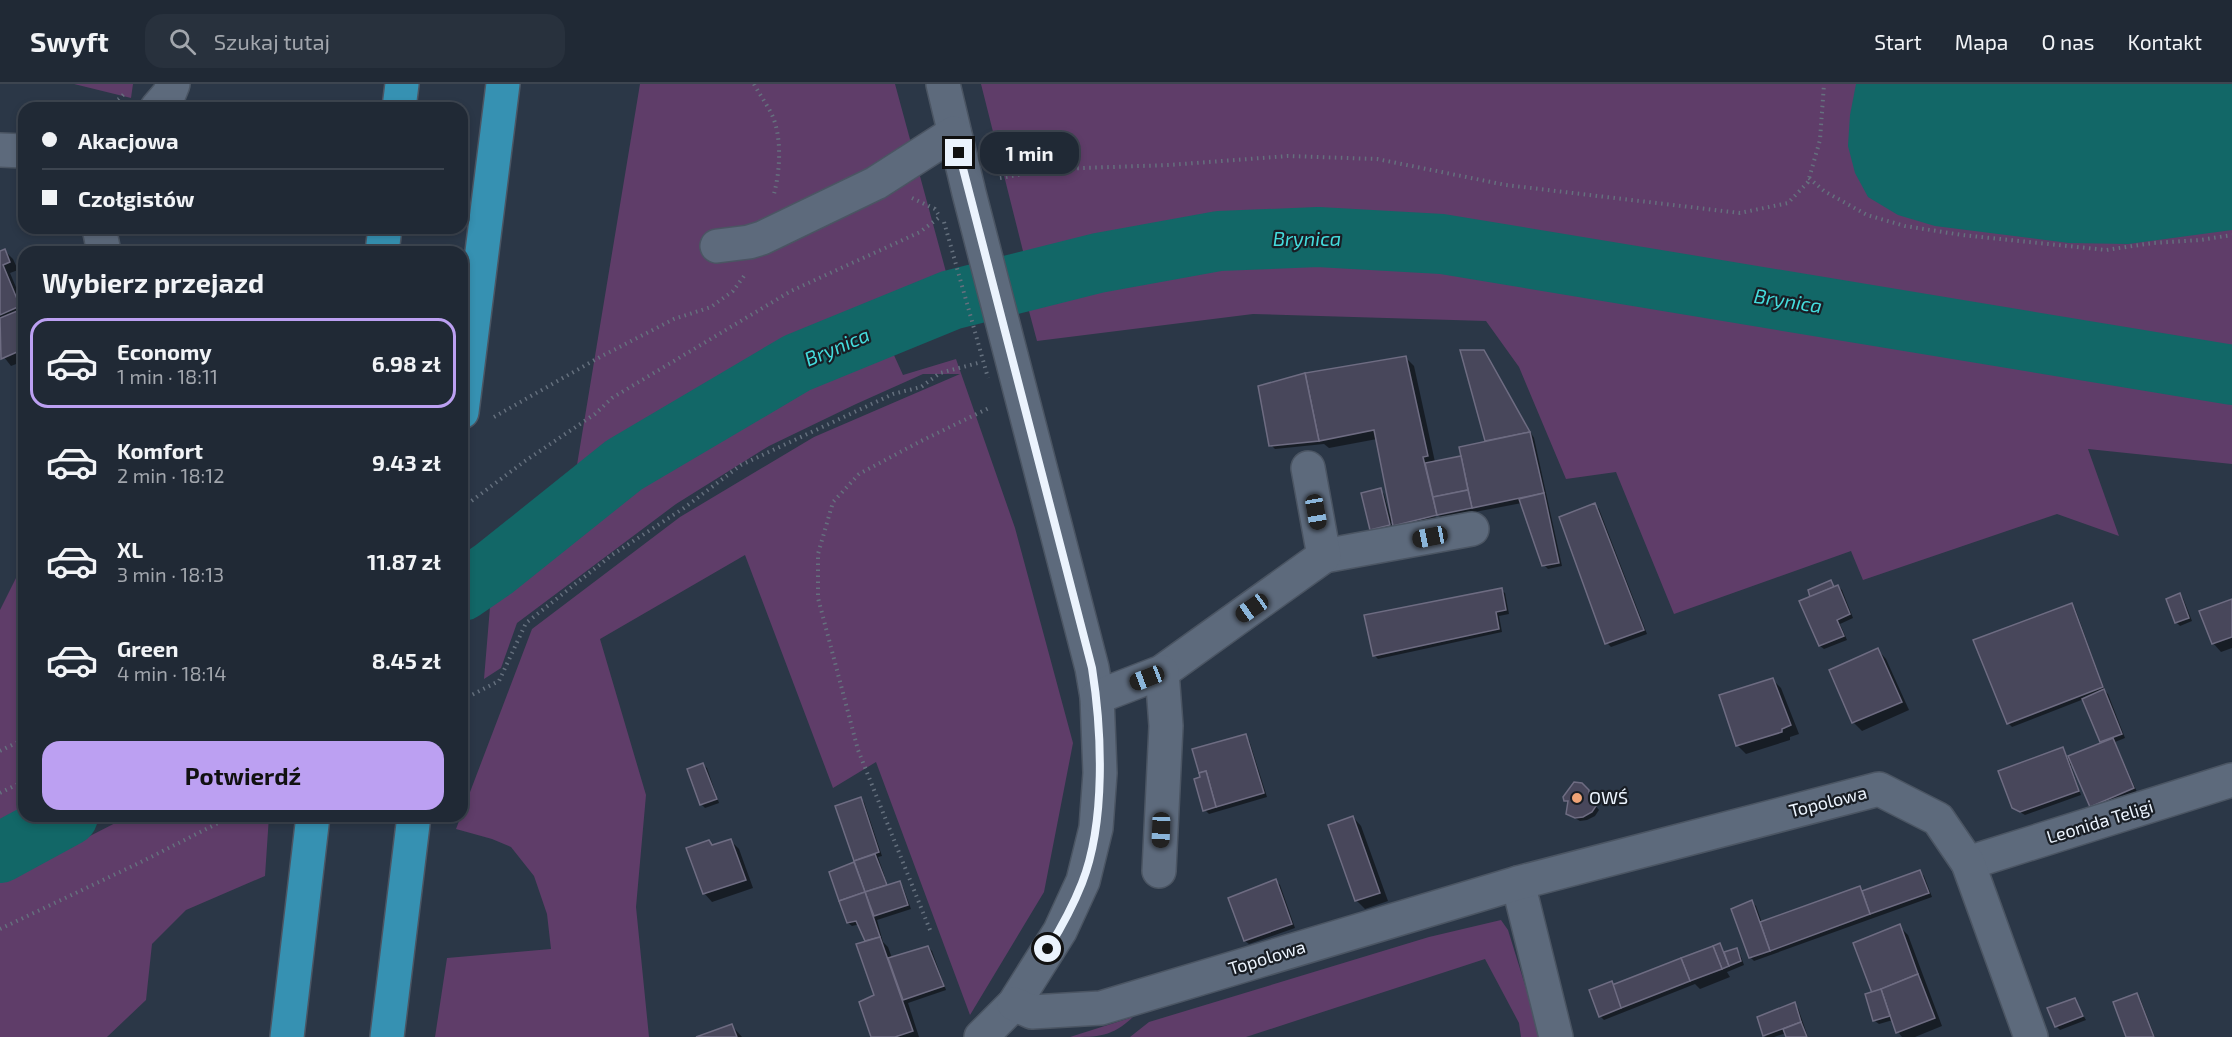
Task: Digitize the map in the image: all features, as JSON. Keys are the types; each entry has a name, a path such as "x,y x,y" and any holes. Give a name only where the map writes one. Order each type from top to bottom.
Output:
{"highway":[{"path":"400,102 402,84"},
{"path":"477,415 475,302 503,84"},
{"path":"287,1037 313,822"},
{"path":"387,1037 413,822"}],"street":[{"path":"162,102 173,84"},
{"path":"943,84 1011,351 1007,391 1092,668 1100,773 1096,828 1083,881 1060,931 1014,1004 981,1037"},
{"path":"717,246 762,238 876,183 954,133"},
{"path":"0,150 18,151"},
{"path":"1308,468 1324,556"},
{"path":"1096,697 1162,672 1324,556 1472,529"},
{"path":"1159,871 1166,726 1162,672"},
{"name":"Leonida Teligi","path":"1968,863 2232,780"},
{"name":"Topolowa","path":"1014,1004 1032,1012 1101,1008 1518,883 1880,789 1938,819 1968,863 2031,1037"},
{"path":"1518,883 1556,1037"}],"path":[{"path":"477,415 674,319 711,307 733,291 750,268 762,238 777,182 778,131 772,115 754,84"},
{"path":"468,504 525,461 595,414 612,398 791,291 920,232 969,193 994,179 1054,169 1169,165 1288,156 1377,159 1506,185 1740,213 1788,203 1808,182 1820,140 1824,84"},
{"path":"113,102 127,92"},
{"path":"1809,178 1824,191 1867,215 1905,226 1962,235 2106,250 2232,235"},
{"path":"930,930 858,750 818,598 818,554 833,502 859,474 1007,391 988,378 944,222"},
{"path":"468,697 500,681 526,623 612,555 684,508 741,465 893,394 921,387 940,373 979,363 1011,351"},
{"path":"0,751 18,742"},
{"path":"0,793 18,784"},
{"path":"0,929 220,822"}],"shaded area":[{"path":"74,84 133,84 131,98"},
{"path":"640,84 895,84 949,283 844,319 706,391 575,477"},
{"path":"981,84 2232,84 2232,360 1784,277 1389,223 1215,226 1027,267"},
{"path":"1856,84 2232,84 2232,230 2128,244 2069,243 1935,226 1898,215 1868,197 1855,173 1848,146 1850,115"},
{"path":"1303,252 1435,259 2129,372 2232,391 2232,464 2088,449 2119,536 2057,514 1863,580 1851,551 1674,614 1616,472 1566,479 1519,367 1486,321 1253,314 1037,341 1026,300"},
{"path":"888,342 903,375 956,359 1015,528 1073,743 1044,892 970,1015 876,762 833,788 745,555 600,639 646,795 636,907 649,1037 435,1037 447,958 551,949 547,914 534,876 511,847 456,829 459,822 468,822 468,797 532,629 680,517 814,437 960,374 923,374 856,404 769,446 676,504 517,623 501,668 484,679 492,583 633,481 768,400"},
{"path":"18,574 18,822 27,822 0,836 0,610"},
{"path":"117,822 269,822 265,876 186,910 152,944 146,1000 107,1037 0,1037 0,882"},
{"path":"1501,920 1508,930 1541,1037 1521,1037 1519,1023 1485,959 1246,1037 1130,1037 1149,1022 1429,937"},
{"path":"1133,1017 1111,1032 1089,1037 1070,1037"}],"building":[{"path":"5,249 10,262 3,265 18,301 18,307 0,315 0,251"},
{"path":"18,311 18,352 1,359 0,318"},
{"path":"1460,350 1484,350 1530,432 1485,441"},
{"path":"1406,356 1428,456 1423,457 1437,515 1393,526 1374,430 1319,441 1305,373"},
{"path":"1305,373 1319,441 1269,446 1258,386"},
{"path":"1530,432 1544,493 1472,508 1459,447"},
{"path":"1461,456 1468,490 1433,497 1425,463"},
{"path":"1381,488 1390,525 1370,530 1361,493"},
{"path":"1468,490 1472,508 1437,515 1433,497"},
{"path":"1544,493 1559,563 1542,566 1519,499"},
{"path":"1595,503 1644,630 1605,644 1559,517"},
{"path":"1831,580 1834,587 1810,597 1808,590"},
{"path":"1838,585 1850,614 1837,620 1844,636 1819,646 1799,601"},
{"path":"1502,588 1506,610 1496,612 1499,629 1373,656 1364,615"},
{"path":"2180,593 2189,618 2175,623 2166,599"},
{"path":"2232,599 2232,637 2212,644 2199,611"},
{"path":"2072,603 2103,687 2007,724 1973,640"},
{"path":"1878,648 1902,702 1852,723 1829,670"},
{"path":"1773,678 1791,725 1782,729 1782,732 1736,746 1719,695"},
{"path":"2104,689 2122,734 2100,742 2082,699"},
{"path":"1246,734 1264,793 1216,807 1206,771 1199,773 1192,749"},
{"path":"2113,738 2134,788 2090,807 2068,756"},
{"path":"2063,747 2079,791 2020,812 2012,808 1998,771"},
{"path":"703,763 717,799 700,805 687,769"},
{"path":"1206,771 1216,807 1203,811 1194,779 1200,777 1199,773"},
{"name":"OWŚ","path":"1574,782 1582,783 1589,790 1589,795 1596,806 1592,812 1583,817 1575,818 1566,814 1568,801 1564,801 1563,797"},
{"path":"861,797 879,852 854,861 835,806"},
{"path":"1353,816 1380,893 1355,901 1328,825"},
{"path":"731,839 746,880 703,894 686,848 709,840 712,845"},
{"path":"875,854 887,885 865,892 854,861"},
{"path":"854,862 865,892 839,901 829,872"},
{"path":"1920,870 1929,893 1870,914 1862,891"},
{"path":"1276,879 1292,924 1244,941 1228,898"},
{"path":"900,881 908,905 874,916 865,892"},
{"path":"1860,886 1870,914 1770,951 1760,922"},
{"path":"865,892 880,937 865,941 856,921 847,923 839,901"},
{"path":"1752,900 1770,951 1749,958 1731,909"},
{"path":"1900,924 1918,974 1872,993 1853,943"},
{"path":"880,937 913,1031 895,1037 871,1037 859,1002 874,995 856,944"},
{"path":"1720,943 1729,966 1722,969 1713,946"},
{"path":"928,946 944,986 903,1000 888,958"},
{"path":"1713,946 1722,969 1690,981 1681,958"},
{"path":"1737,948 1741,961 1729,966 1724,952"},
{"path":"1681,958 1690,981 1621,1008 1612,985"},
{"path":"1918,974 1935,1018 1896,1033 1881,989"},
{"path":"1612,981 1621,1008 1599,1017 1589,990"},
{"path":"1881,989 1890,1016 1873,1021 1865,994"},
{"path":"2137,993 2154,1037 2126,1037 2113,1002"},
{"path":"2075,998 2083,1016 2055,1027 2047,1008"},
{"path":"1795,1002 1801,1022 1763,1036 1757,1017"},
{"path":"1801,1022 1807,1037 1786,1037 1783,1029"},
{"path":"732,1024 737,1037 696,1037"}],"waterway":[{"name":"Brynica","path":"468,587 494,569 624,465 797,363 951,300 1098,263 1219,241 1318,237 1442,244 2232,375"},
{"name":"Brynica","path":"0,853 57,822"}],"place":[{"name":"OWŚ","path":"1577,798"}],"route":[{"path":"959,153 1092,668 1096,697 1100,773 1096,828 1083,881 1060,931 1048,949"}]}
